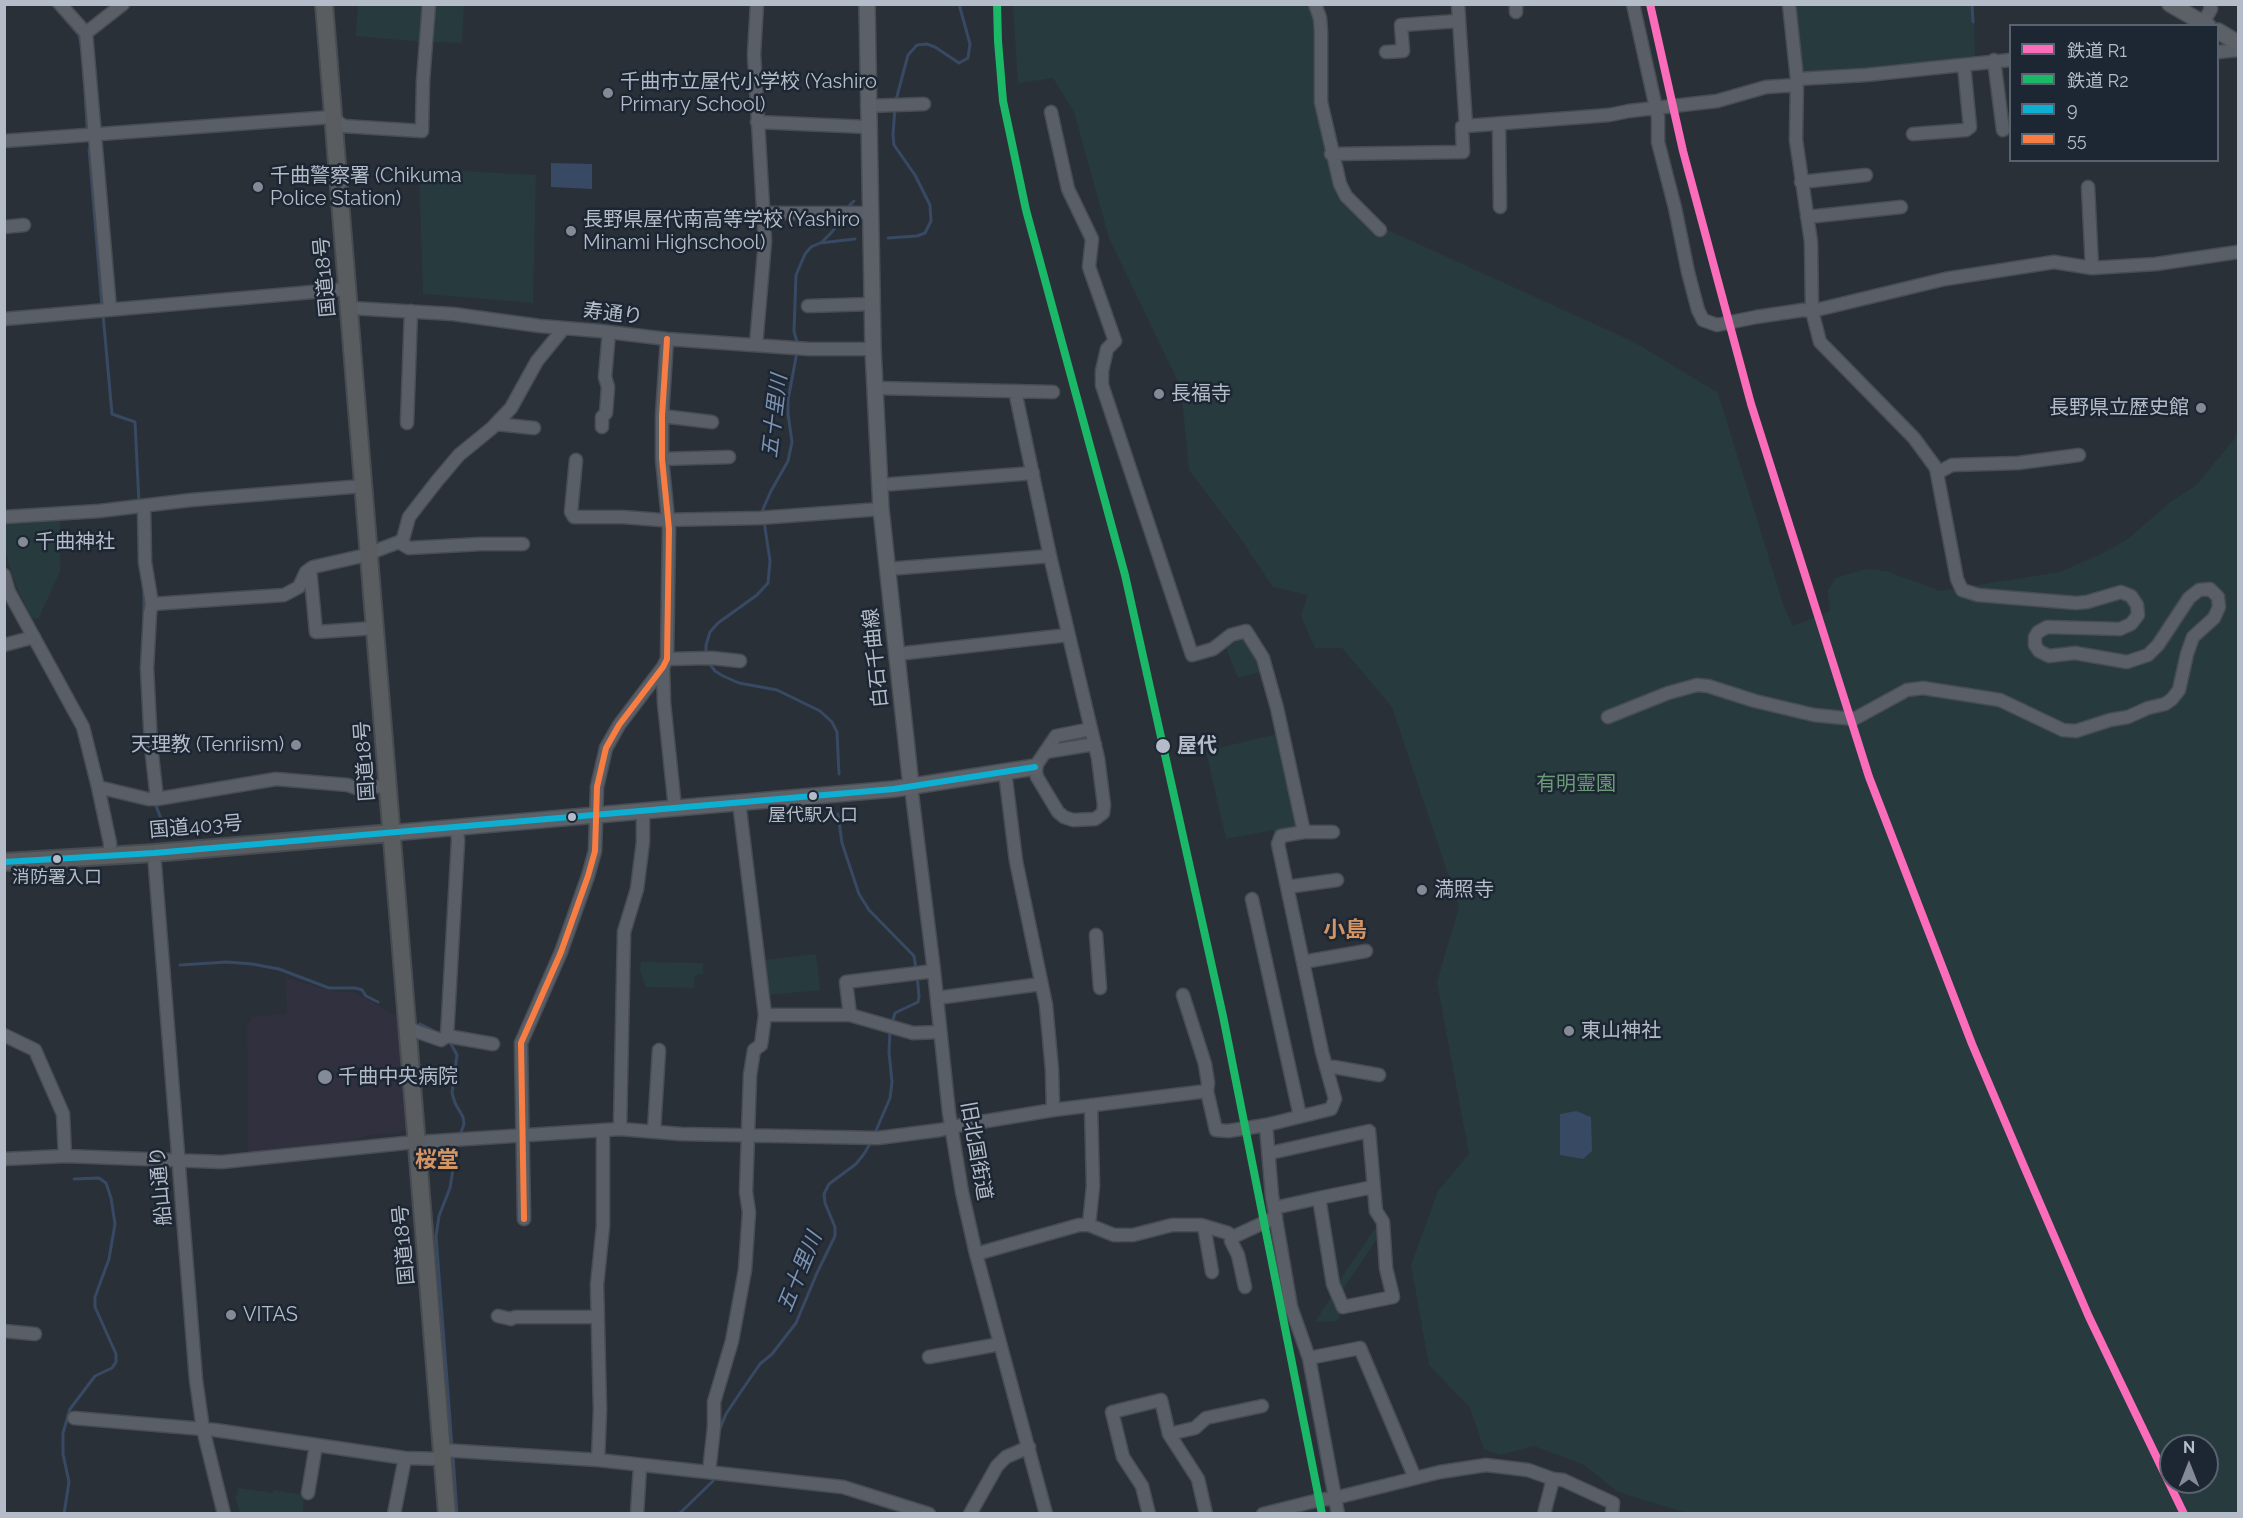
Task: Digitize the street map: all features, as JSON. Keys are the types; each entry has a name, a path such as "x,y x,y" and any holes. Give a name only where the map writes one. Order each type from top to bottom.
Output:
{"highway":[{"name":"国道18号","path":"324,4 447,1514"},
{"name":"国道403号","path":"4,862 154,853 392,833"}],"main road":[{"name":"白石千曲線","path":"867,4 873,349 881,509 911,786"},
{"path":"2170,4 2206,24"},
{"path":"2219,32 2238,42"},
{"path":"392,833 911,786 1035,767"}],"street":[{"path":"60,4 86,33 95,135 105,310"},
{"path":"86,33 123,4"},
{"path":"4,141 332,117 343,126 422,131 429,4"},
{"path":"756,345 760,283 764,265 754,54 757,4"},
{"path":"1316,4 1321,30 1321,102 1331,154 1346,196 1380,230"},
{"path":"1458,4 1466,126"},
{"path":"1633,4 1658,117 1658,142 1688,272 1703,320 1717,325 1803,310 1812,311 1946,279 2054,262 2092,268 2156,264 2238,252"},
{"path":"1608,717 1668,693 1697,686 1708,686 1814,716 1854,719 1907,690 1923,688 2000,700 2063,730 2076,731 2128,717 2148,708 2165,704 2172,699 2180,690 2193,637 2214,618 2218,607 2218,597 2210,589 2199,590 2189,598 2158,645 2148,655 2127,662 2075,652 2049,656 2039,651 2035,645 2035,637 2038,632 2047,627 2120,629 2131,624 2138,615 2137,604 2131,596 2121,592 2076,603 1978,595 1962,590 1957,579 1936,468 1914,438 1820,342 1812,311 1811,242 1796,140 1797,82 1789,4"},
{"path":"2206,24 2211,9 2210,4"},
{"path":"1386,52 1403,51 1401,26 1458,21"},
{"path":"2219,52 2238,50"},
{"path":"1994,60 2003,130"},
{"path":"1331,154 1463,152 1462,127 1466,126 1609,115 1656,107 1686,106 1797,82 2009,60"},
{"path":"1913,134 1966,130 1970,127 1964,65"},
{"path":"867,106 924,104"},
{"path":"1051,112 1068,189 1092,239 1089,267 1114,341 1107,349 1102,371 1102,385 1192,655 1213,649 1231,635 1246,631 1263,658 1277,708 1304,832"},
{"path":"757,122 868,127"},
{"path":"1499,124 1500,207"},
{"path":"1801,182 1866,175"},
{"path":"2088,187 2092,268"},
{"path":"1807,217 1901,207"},
{"path":"763,213 870,213"},
{"path":"4,227 24,225"},
{"path":"4,319 347,289"},
{"path":"808,306 872,304"},
{"name":"寿通り","path":"350,308 453,314 667,339 790,348 873,349"},
{"path":"407,423 411,311"},
{"path":"152,604 284,595 299,587 306,572 310,569 369,554 399,542 403,539 409,517 459,455 496,424 511,408 537,361 564,328"},
{"path":"602,427 602,417 606,413 608,387 605,377 609,332"},
{"path":"667,339 662,416 662,459 668,518 664,703 675,808"},
{"path":"875,388 1053,392"},
{"path":"1015,391 1050,556 1095,744 1104,805 1103,813 1095,819 1064,818 1037,777 1035,767 1056,736 1091,729"},
{"path":"662,416 712,422"},
{"path":"496,424 534,428"},
{"path":"1937,473 1952,465 2018,462 2079,454"},
{"path":"662,459 729,457"},
{"path":"576,460 577,493 571,512 574,517 661,520 668,518 764,518 881,509"},
{"path":"880,485 1032,473"},
{"path":"4,517 363,486"},
{"path":"139,507 144,562 152,604 147,668 151,746 157,799"},
{"path":"399,542 409,548 523,544"},
{"path":"887,569 1050,556"},
{"path":"310,569 316,632 375,628"},
{"path":"4,575 9,592 80,719 98,787 110,843 110,856"},
{"path":"897,654 1068,635"},
{"path":"4,645 33,637"},
{"path":"524,1219 521,1043 561,952 588,876 595,851 597,787 606,748 619,725 665,663 707,658 740,661"},
{"path":"1045,752 1095,744"},
{"path":"1005,772 1016,861 1046,1005 1053,1070 1053,1110"},
{"path":"98,787 157,799 276,779 348,785 356,788 388,786"},
{"name":"旧北国街道","path":"911,786 951,1128 976,1254 1046,1514"},
{"path":"713,1472 714,1402 732,1341 746,1270 749,1212 746,1192 750,1075 754,1050 761,1045 765,1015 739,802"},
{"path":"621,1129 624,932 637,890 643,842 643,811"},
{"path":"444,1038 458,852 457,827"},
{"path":"1183,995 1205,1064 1207,1091 1216,1130 1228,1131 1266,1125 1331,1108 1335,1099 1326,1067 1278,844 1281,836 1304,832 1333,832"},
{"name":"船山通り","path":"154,853 196,1380 203,1429 224,1514"},
{"path":"1287,887 1337,880"},
{"path":"1252,899 1300,1116"},
{"path":"1096,935 1100,988"},
{"path":"1303,962 1366,951"},
{"path":"850,1015 846,982 934,971"},
{"path":"937,998 1041,984"},
{"path":"765,1015 850,1015 913,1033 940,1032"},
{"path":"407,1028 444,1038 494,1044"},
{"path":"4,1035 35,1050 63,1114 65,1156"},
{"path":"654,1131 659,1050"},
{"path":"1326,1067 1379,1075"},
{"path":"4,1159 65,1156 246,1160 417,1142 621,1129 681,1134 872,1137 908,1135 1053,1110 1207,1091"},
{"path":"1089,1225 1093,1186 1091,1105"},
{"path":"1266,1125 1275,1212 1292,1306 1309,1358 1338,1514"},
{"path":"598,1460 600,1356 597,1285 603,1226 603,1130"},
{"path":"1270,1153 1369,1131 1376,1211 1383,1222 1386,1268 1393,1297 1343,1307 1333,1284 1319,1198"},
{"path":"1245,1287 1238,1255 1231,1241 1233,1237 1275,1212 1319,1198 1373,1187"},
{"path":"976,1254 1079,1225 1089,1225 1114,1235 1132,1234 1172,1225 1204,1226 1228,1233 1233,1237"},
{"path":"1204,1226 1212,1272"},
{"path":"498,1316 512,1319 515,1317 597,1317"},
{"path":"4,1331 35,1335"},
{"path":"929,1357 1000,1344"},
{"path":"1309,1358 1360,1348 1415,1478"},
{"path":"1149,1514 1142,1486 1123,1457 1112,1412 1161,1400 1169,1434 1198,1479 1206,1514"},
{"path":"1169,1434 1196,1428 1206,1418 1262,1406"},
{"path":"74,1418 203,1429 405,1458 442,1455 598,1460 713,1472 843,1488 929,1514"},
{"path":"308,1493 316,1445"},
{"path":"970,1514 997,1466 1006,1457 1029,1447"},
{"path":"394,1514 405,1458"},
{"path":"1263,1514 1415,1478 1486,1465 1528,1470 1563,1480 1612,1508"},
{"path":"637,1514 640,1466"},
{"path":"1544,1514 1553,1479"}],"shaded area":[{"name":"千曲中央病院","path":"285,977 332,991 354,992 397,1016 407,1128 400,1133 374,1134 344,1143 248,1154 247,1026 252,1017 287,1013"}],"green space":[{"path":"358,5 426,5 423,42 356,36"},
{"path":"433,5 464,5 462,43 430,42"},
{"name":"有明霊園","path":"1013,5 1310,5 1316,24 1328,157 1334,185 1381,227 1634,342 1718,393 1784,607 1793,626 1830,611 1828,590 1836,578 1866,569 1886,571 1940,591 2060,572 2128,539 2169,503 2195,486 2233,441 2238,431 2238,1513 1687,1513 1618,1492 1584,1465 1534,1446 1500,1455 1484,1449 1470,1408 1429,1365 1411,1265 1438,1191 1469,1154 1437,982 1459,907 1392,707 1342,648 1315,648 1301,616 1308,595 1273,587 1238,535 1189,470 1181,388 1109,238 1074,112 1053,78 1018,83"},
{"path":"1793,5 1974,5 1975,57 1861,71 1804,74 1800,71"},
{"path":"419,169 536,175 533,303 423,294"},
{"path":"60,518 60,571 39,618 32,619 9,565 4,525 7,522"},
{"path":"1245,639 1257,658 1261,672 1238,678 1226,648"},
{"path":"1277,734 1299,829 1275,832 1273,830 1226,839 1206,751"},
{"path":"816,954 820,990 769,995 764,960"},
{"path":"641,962 703,963 703,974 695,975 694,988 646,987 640,971"},
{"path":"1378,1224 1379,1236 1341,1292 1338,1283"},
{"path":"1332,1296 1340,1316 1337,1321 1315,1322"},
{"path":"238,1488 304,1495 303,1513 240,1513 235,1496"}],"water":[{"path":"551,163 592,164 592,189 551,187"},
{"path":"1576,1111 1591,1117 1592,1151 1583,1159 1560,1155 1560,1114"}],"waterway":[{"path":"52,4 79,35 81,44"},
{"name":"五十里川","path":"896,100 908,55 917,45 927,44 935,47 959,63 968,58 970,44 959,4"},
{"path":"1972,4 1973,22"},
{"path":"84,75 87,127"},
{"name":"五十里川","path":"888,238 917,236 925,233 931,221 930,205 915,175 894,145 895,107"},
{"path":"89,149 102,307"},
{"path":"846,209 854,201"},
{"path":"822,242 841,219"},
{"name":"五十里川","path":"798,346 794,331 796,275 805,254 811,247 820,243 855,239"},
{"path":"103,314 112,414 135,422 139,503"},
{"name":"五十里川","path":"763,515 763,509 771,491 788,461 792,442 788,400 797,352"},
{"name":"五十里川","path":"706,654 710,632 718,623 757,595 768,583 770,561 764,521"},
{"path":"144,590 144,622"},
{"name":"五十里川","path":"709,663 715,671 739,683 777,690 820,711 832,722 837,732 839,774"},
{"path":"155,803 166,832"},
{"name":"五十里川","path":"838,814 842,843 859,894 869,910 914,956 916,969"},
{"path":"180,965 227,962 279,969 329,988 362,990 366,996 378,1002"},
{"name":"五十里川","path":"892,1023 895,1013 918,1002 917,975"},
{"path":"420,1024 438,1033"},
{"name":"五十里川","path":"875,1133 890,1098 892,1082 889,1052 890,1029"},
{"path":"450,1042 457,1055 452,1093 463,1117 464,1124 460,1135"},
{"name":"五十里川","path":"719,1431 726,1414 760,1364 772,1354 796,1323 835,1236 835,1227 825,1203 824,1194 829,1184 856,1164 871,1142"},
{"path":"452,1446 436,1236 439,1216 450,1188 457,1144"},
{"path":"64,1514 69,1482 63,1454 63,1433 70,1409 95,1376 112,1368 116,1362 116,1354 95,1307 95,1297 109,1259 115,1224 111,1198 106,1183 99,1178 74,1179"},
{"path":"453,1455 457,1514"},
{"name":"五十里川","path":"679,1514 713,1481 713,1476"}],"rail line":[{"name":"R2","path":"997,4 1003,101 1026,210 1125,575 1223,1016 1322,1514"},
{"name":"R1","path":"1650,4 1683,151 1751,404 1869,777 1972,1044 2023,1164 2089,1317 2184,1514"}],"transit line":[{"name":"55","path":"524,1219 521,1043 561,952 588,876 595,851 597,787 606,748 619,725 667,659 669,529 662,459 667,339"},
{"name":"9","path":"4,862 154,853 894,789 1035,767"}],"place":[{"name":"千曲市立屋代小学校 (Yashiro Primary School)","path":"608,93"},
{"name":"千曲警察署 (Chikuma Police Station)","path":"258,187"},
{"name":"長野県屋代南高等学校 (Yashiro Minami Highschool)","path":"571,231"},
{"name":"長福寺","path":"1159,394"},
{"name":"長野県立歴史館","path":"2201,408"},
{"name":"千曲神社","path":"23,542"},
{"name":"天理教 (Tenriism)","path":"296,745"},
{"name":"屋代","path":"1163,746"},
{"name":"屋代駅入口","path":"813,796"},
{"name":"消防署入口","path":"57,859"},
{"name":"満照寺","path":"1422,890"},
{"name":"東山神社","path":"1569,1031"},
{"name":"千曲中央病院","path":"325,1077"},
{"name":"VITAS","path":"231,1315"}],"district":[{"name":"小島","path":"1345,930"},
{"name":"桜堂","path":"437,1160"}]}
